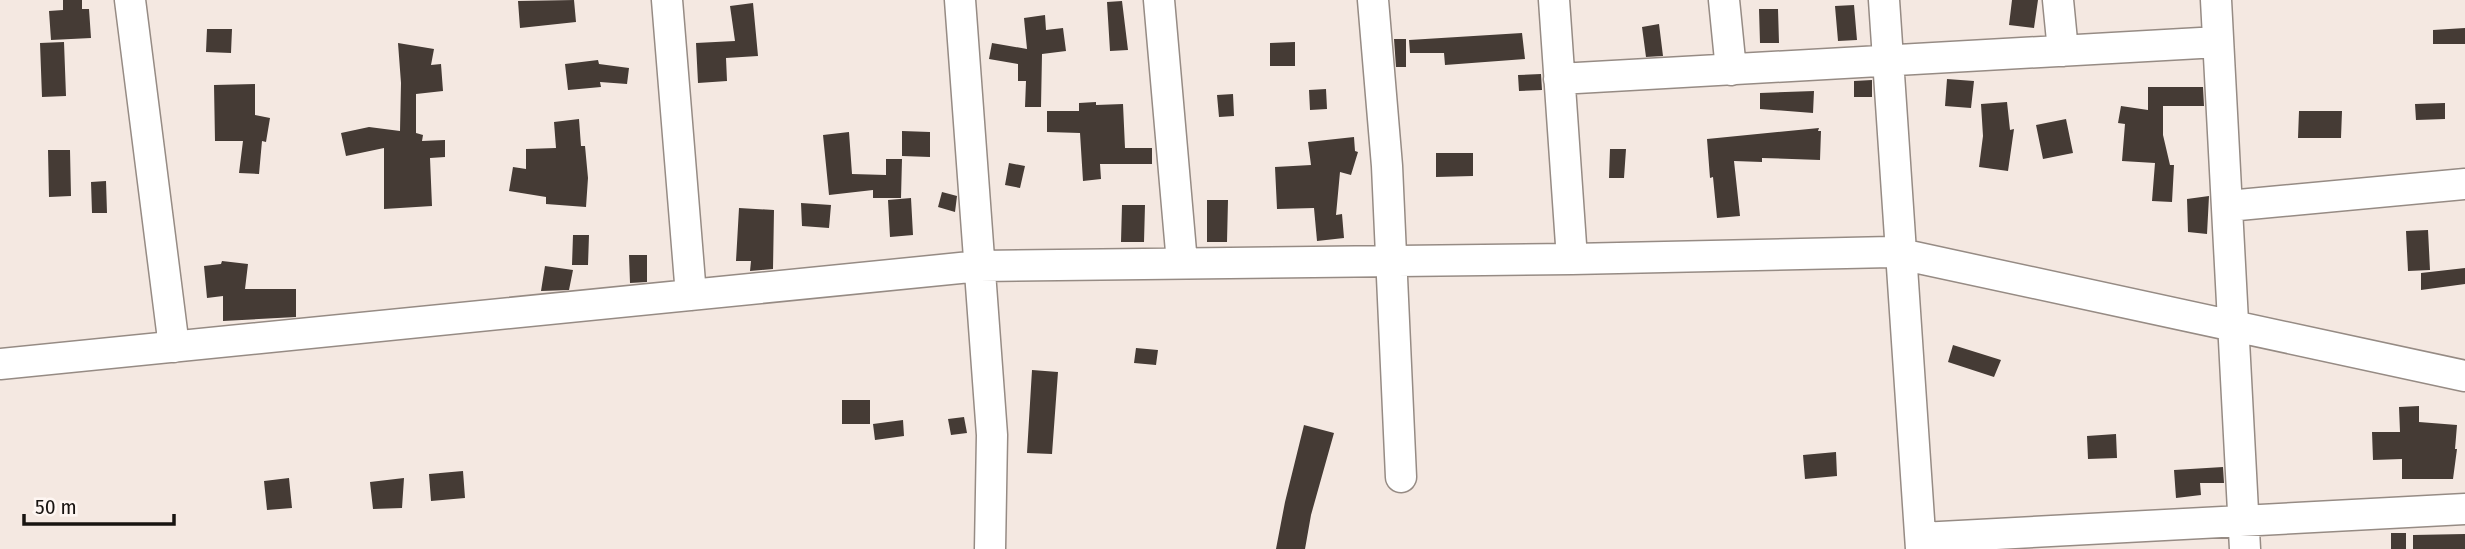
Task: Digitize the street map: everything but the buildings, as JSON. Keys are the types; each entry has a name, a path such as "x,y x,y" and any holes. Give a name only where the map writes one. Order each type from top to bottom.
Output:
{"street":[{"path":"130,0 174,347"},
{"path":"667,0 691,295"},
{"path":"960,0 992,435 990,549"},
{"path":"1160,0 1182,263"},
{"path":"1374,0 1387,166 1401,477"},
{"path":"1554,0 1572,259"},
{"path":"1724,0 1731,70"},
{"path":"1884,0 1921,543 2244,535 2465,509"},
{"path":"2058,0 2063,51"},
{"path":"2216,0 2244,535"},
{"path":"1559,79 2218,41"},
{"path":"2228,206 2465,184"},
{"path":"0,364 980,266 1572,259 1877,252 1901,254 2465,376"}]}
